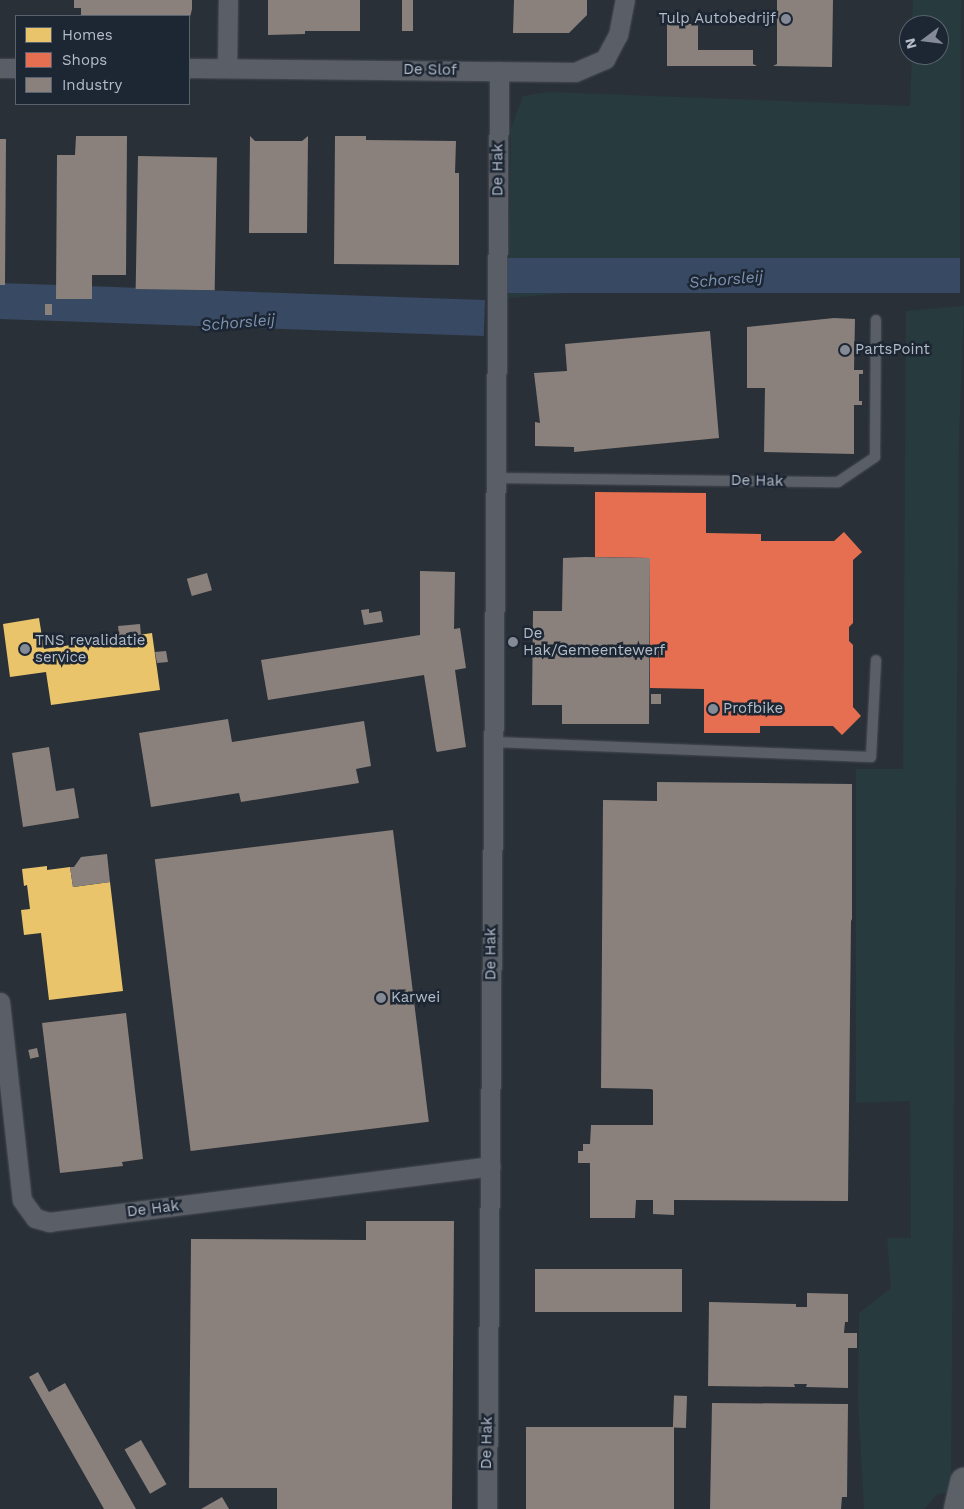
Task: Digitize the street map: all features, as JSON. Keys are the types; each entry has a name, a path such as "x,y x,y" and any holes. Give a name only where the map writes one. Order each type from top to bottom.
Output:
{"main road":[{"path":"958,1509 964,1482"}],"street":[{"path":"227,68 228,0"},
{"name":"De Slof","path":"190,68 574,72 605,59 618,35 625,0"},
{"path":"0,68 15,68"},
{"name":"De Hak","path":"487,1509 499,71"},
{"name":"De Hak","path":"0,1002 22,1200 35,1218 49,1222 490,1166"}],"lane":[{"name":"De Hak","path":"496,478 838,482 875,457 876,320"},
{"path":"493,742 871,757 876,660"}],"green space":[{"path":"913,0 961,0 960,258 509,298 511,128 523,96 549,92 910,106 912,65 949,65 949,15 912,15"},
{"path":"964,306 959,436 951,1492 938,1494 924,1509 864,1509 858,1399 859,1313 891,1288 887,1238 911,1238 910,1101 856,1103 856,769 903,769 906,311"}],"water":[{"name":"Schorsleij","path":"507,258 960,258 960,293 507,293"},
{"name":"Schorsleij","path":"0,283 485,300 484,336 0,319"}],"building: Homes":[{"path":"39,618 44,649 152,633 160,690 51,705 46,672 10,677 3,624"},
{"path":"47,866 47,870 70,867 73,887 110,882 123,991 49,1000 41,933 24,935 21,910 30,909 27,885 24,886 22,869"}],"building: Shops":[{"path":"595,492 706,493 706,533 761,534 761,541 834,541 844,532 862,552 853,560 853,623 849,627 849,641 853,645 853,707 861,716 842,735 833,726 760,726 760,733 704,733 704,689 650,688 650,558 595,557"}],"building: Industry":[{"path":"74,0 192,0 190,17 190,15 81,15 81,8 74,8"},
{"path":"268,0 360,0 360,31 305,31 305,34 268,35"},
{"path":"402,0 413,0 413,31 402,31"},
{"path":"514,0 587,0 587,15 569,33 513,33"},
{"path":"777,0 833,0 832,67 773,66 777,64"},
{"path":"667,18 669,24 698,24 698,50 753,50 753,64 757,66 667,66"},
{"path":"76,136 127,136 126,275 92,275 92,299 56,299 57,155 75,155"},
{"path":"250,136 255,141 302,141 308,136 307,233 249,233"},
{"path":"335,136 366,136 366,140 456,141 455,173 459,173 459,265 334,264"},
{"path":"0,139 6,139 5,285 0,285"},
{"path":"138,156 217,157 215,290 136,289"},
{"path":"45,304 52,304 52,315 45,315"},
{"path":"834,318 855,319 854,370 863,370 863,374 859,374 859,401 862,401 862,405 854,405 854,454 764,452 765,388 747,388 747,327"},
{"path":"710,331 719,438 574,452 574,447 535,446 535,422 540,423 534,373 567,371 565,344"},
{"path":"563,558 650,558 649,724 562,724 562,705 532,705 533,611 562,611"},
{"path":"420,571 455,572 454,629 460,628 466,668 455,670 466,747 437,752 424,675 268,700 261,660 420,635"},
{"path":"207,573 212,590 192,596 187,579"},
{"path":"369,609 369,613 381,611 383,622 364,625 361,610"},
{"path":"140,624 141,635 119,637 118,626"},
{"path":"166,651 168,662 157,663 155,652"},
{"path":"651,694 661,694 661,704 651,704"},
{"path":"228,719 232,742 364,721 371,766 356,769 359,783 241,802 239,793 151,807 139,733"},
{"path":"49,747 56,791 74,788 79,818 23,827 12,753"},
{"path":"657,782 852,784 848,1201 674,1200 674,1215 653,1214 653,1200 636,1200 635,1218 590,1218 590,1163 578,1163 578,1151 583,1151 583,1144 590,1144 591,1125 653,1125 653,1090 601,1088 603,800 657,801"},
{"path":"393,830 429,1122 191,1151 155,859"},
{"path":"107,854 110,882 73,887 70,867 74,867 81,857"},
{"path":"126,1013 143,1159 122,1162 123,1166 60,1173 42,1023"},
{"path":"37,1048 39,1057 30,1059 28,1050"},
{"path":"366,1221 454,1221 452,1509 277,1509 277,1488 189,1488 191,1239 366,1240"},
{"path":"535,1269 682,1269 682,1312 535,1312"},
{"path":"807,1293 848,1294 848,1322 845,1322 844,1333 857,1333 857,1348 848,1348 848,1388 806,1387 807,1384 794,1384 795,1387 708,1386 709,1302 796,1304 796,1307 807,1307"},
{"path":"38,1372 49,1392 65,1383 136,1509 104,1509 29,1377"},
{"path":"674,1396 687,1396 686,1428 673,1428"},
{"path":"712,1403 848,1404 847,1497 842,1497 841,1509 710,1509"},
{"path":"526,1427 674,1427 674,1509 526,1509"},
{"path":"141,1440 166,1484 150,1494 125,1450"},
{"path":"222,1497 229,1509 201,1509"}],"place":[{"name":"Tulp Autobedrijf","path":"786,19"},
{"name":"PartsPoint","path":"845,350"},
{"name":"De Hak/Gemeentewerf","path":"513,642"},
{"name":"TNS revalidatie service","path":"25,649"},
{"name":"Profbike","path":"713,709"},
{"name":"Karwei","path":"381,998"}]}
